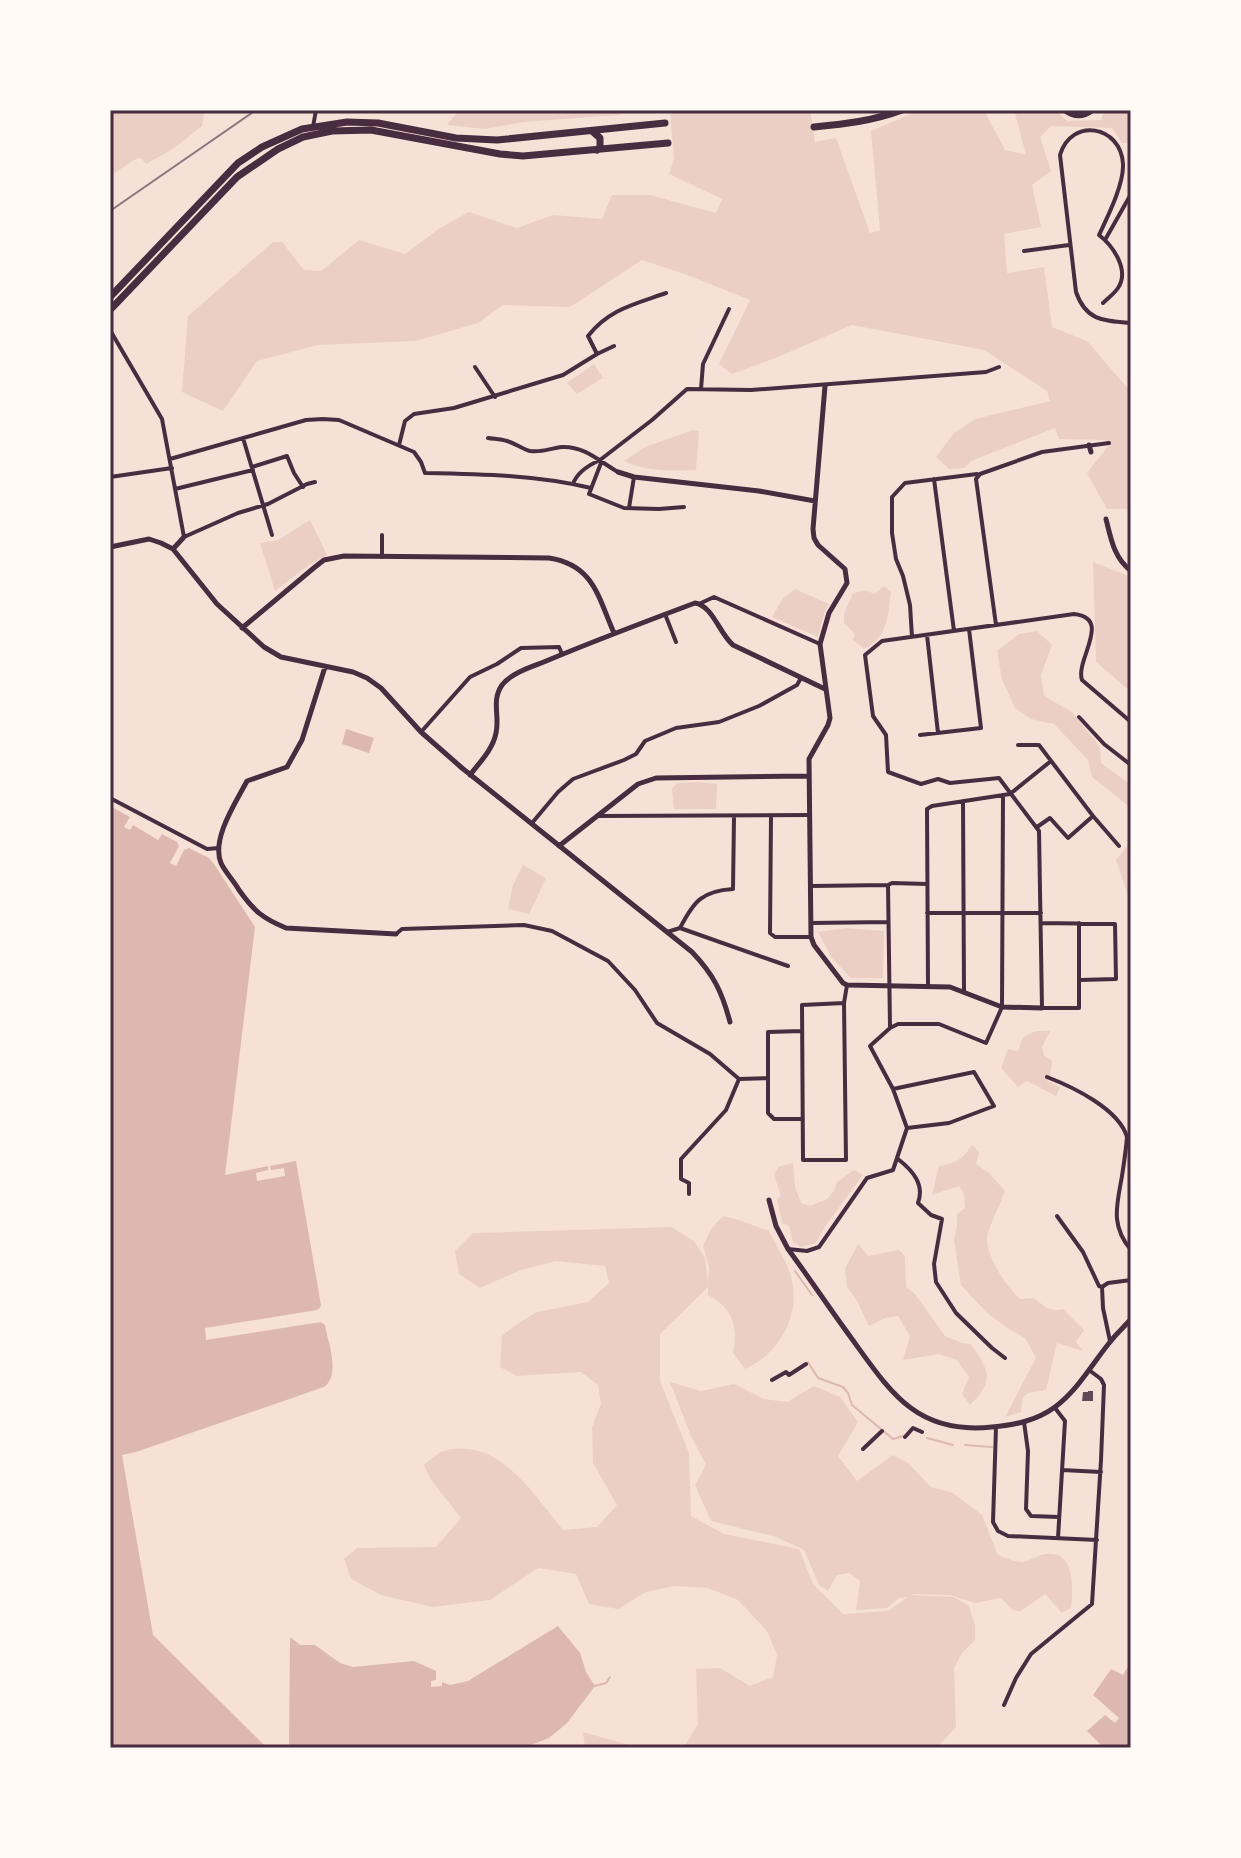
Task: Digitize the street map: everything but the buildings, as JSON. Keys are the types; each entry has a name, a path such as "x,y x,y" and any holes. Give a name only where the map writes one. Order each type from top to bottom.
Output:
{"highway":[{"path":"814,127 856,123 902,110"},
{"path":"110,310 237,177 278,149 314,131 347,122 378,123 446,136 497,140 665,123"},
{"path":"110,297 238,163 262,147 302,129 371,130 523,156 668,143"},
{"path":"612,129 608,142 617,148"},
{"path":"592,131 600,138 597,150"}],"street":[{"path":"314,131 316,110"},
{"path":"1064,110 1077,116 1093,110"},
{"path":"1103,303 1120,284 1121,264 1099,235 1121,179 1123,160 1120,150 1108,136 1101,132 1084,131 1069,139 1060,155 1076,292 1080,304 1095,318 1131,323"},
{"path":"1105,240 1131,194"},
{"path":"1024,251 1069,245"},
{"path":"597,354 588,336 596,327 613,312 666,293"},
{"path":"701,389 703,364 729,309"},
{"path":"110,330 162,419 184,537"},
{"path":"399,445 405,421 414,414 454,408 563,375 614,346"},
{"path":"475,367 495,397"},
{"path":"573,484 576,476 592,464 601,462 687,389 825,386 986,372 999,367"},
{"path":"825,386 814,538 845,569 847,583 829,613 820,644 830,718 809,759 811,937 814,945 847,985 950,987 1002,1007 1079,1008 1079,923"},
{"path":"170,459 306,420 339,420 414,452 425,473 492,474 591,488"},
{"path":"243,438 272,535"},
{"path":"488,438 508,441 530,451 564,447 596,455 601,462 618,472 634,477 759,491 815,501"},
{"path":"912,637 910,605 896,559 892,533 892,497 905,483 980,474 1033,454 1090,449 1109,443"},
{"path":"175,489 287,456 303,487"},
{"path":"601,462 589,494 629,508 684,507"},
{"path":"110,477 172,468"},
{"path":"980,474 976,479 996,625"},
{"path":"629,508 634,477"},
{"path":"934,479 954,631"},
{"path":"173,549 184,537 315,482"},
{"path":"1106,519 1116,552 1131,571"},
{"path":"382,535 382,557"},
{"path":"110,547 149,539 173,549 217,604 264,647 281,657 353,672 381,688 421,732 470,775 692,952 723,995 730,1022"},
{"path":"241,628 324,560 344,556 549,558 562,560 580,569 590,579 614,633"},
{"path":"470,775 487,753 496,734 497,694 507,680 614,633 714,597 820,644"},
{"path":"701,603 733,645 826,690"},
{"path":"665,614 676,642"},
{"path":"1042,1008 1037,827 999,778 950,783 938,779 921,784 888,772 886,735 873,716 865,655 882,641 1082,615 1090,620 1092,636 1080,674 1082,680 1131,722"},
{"path":"920,735 981,728 969,629"},
{"path":"927,635 938,733"},
{"path":"421,732 470,677 521,648 559,647 562,655"},
{"path":"325,667 294,757 287,767 247,781 224,827 221,862 252,908 270,922 286,928 396,934 402,929 524,925 552,931 608,961 635,990 657,1023 710,1054 739,1079 768,1078"},
{"path":"532,823 573,779 624,760 636,754 645,741 676,728 719,722 759,706 797,685 801,678"},
{"path":"1079,717 1104,744 1131,765"},
{"path":"1018,745 1039,745 1119,846"},
{"path":"928,986 927,809 1010,794 1051,761"},
{"path":"559,846 638,784 656,778 808,776"},
{"path":"788,1249 807,1251 819,1247 867,1178 893,1170 898,1159 907,1128 893,1089 870,1046 898,1024 939,1024 986,1043 1002,1007 1003,795"},
{"path":"110,798 207,849 220,848"},
{"path":"963,801 964,992"},
{"path":"597,816 810,815"},
{"path":"771,816 770,933 775,937 811,937"},
{"path":"1037,827 1050,818 1068,838 1093,816"},
{"path":"680,928 691,906 715,891 733,889 734,817"},
{"path":"810,886 927,884"},
{"path":"888,885 890,1028"},
{"path":"927,913 1041,913"},
{"path":"811,923 888,922"},
{"path":"1041,923 1115,924 1116,979 1079,980"},
{"path":"667,932 680,928 788,966"},
{"path":"844,1003 802,1005 803,1160 846,1160 844,1003 847,985"},
{"path":"802,1031 768,1032 768,1113 774,1119 803,1119"},
{"path":"893,1089 974,1072 994,1106 949,1123 907,1128"},
{"path":"1047,1077 1072,1087 1114,1116 1124,1127 1127,1137 1116,1220 1121,1239 1131,1250"},
{"path":"689,1194 689,1183 681,1179 681,1159 726,1110 739,1079"},
{"path":"898,1159 910,1168 917,1180 921,1194 918,1203 931,1215 942,1219 936,1251 936,1282 956,1313 1005,1358"},
{"path":"769,1200 776,1226 788,1249 885,1385 907,1406 927,1418 952,1427 971,1429 1024,1422 1054,1408 1089,1370 1110,1341 1130,1323"},
{"path":"1057,1216 1083,1252 1102,1287 1110,1341"},
{"path":"1102,1287 1108,1283 1131,1280"},
{"path":"772,1380 786,1372 789,1375 806,1364"},
{"path":"1004,1705 1031,1654 1092,1604 1104,1385 1089,1370"},
{"path":"1054,1408 1065,1421 1058,1538"},
{"path":"1024,1422 1028,1451 1026,1509 1031,1516 1059,1517"},
{"path":"996,1427 993,1522 998,1531 1008,1536 1097,1540"},
{"path":"905,1437 913,1428 922,1432"},
{"path":"863,1449 882,1431"},
{"path":"1062,1470 1101,1472"}],"shaded area":[{"path":"110,110 205,110 202,126 173,149 146,164 141,158 134,160 110,176"},
{"path":"459,110 635,110 619,115 523,122 485,129 447,125"},
{"path":"670,110 810,110 815,142 836,138 870,233 880,230 871,131 920,110 985,110 1005,150 1026,155 1014,110 1055,110 1067,121 1101,120 1104,110 1130,110 1129,143 1122,143 1112,128 1051,126 1040,137 1051,171 1032,185 1041,227 1004,234 1007,273 1044,267 1052,327 1087,341 1131,392 1131,509 1107,509 1087,473 1109,445 1106,440 1059,439 1055,428 971,461 964,468 949,469 936,457 954,433 975,419 1050,401 1047,391 984,350 852,325 732,374 719,364 750,300 642,260 570,307 503,305 478,323 416,341 318,345 257,361 223,411 182,392 188,316 273,242 282,242 304,270 321,271 359,240 405,254 440,228 469,212 517,228 553,215 602,219 612,195 650,195 716,213 722,199 669,174 674,159"},
{"path":"594,364 603,378 577,394 567,383"},
{"path":"693,430 699,431 696,470 650,469 624,461 645,447"},
{"path":"310,520 327,555 275,591 260,543 278,540"},
{"path":"1093,562 1131,577 1131,692 1096,662"},
{"path":"884,586 891,592 885,625 878,639 864,649 853,640 855,634 844,623 844,614 853,593 866,590 874,594"},
{"path":"795,589 829,604 818,637 772,617 783,598"},
{"path":"1037,631 1052,645 1041,675 1044,696 1072,712 1100,747 1101,763 1131,785 1131,808 1092,777 1088,760 1054,724 1031,719 1015,708 1002,680 997,651 1019,634"},
{"path":"346,729 374,738 369,753 342,744"},
{"path":"677,783 717,784 716,809 674,809 672,789"},
{"path":"110,806 130,817 124,827 130,830 133,825 158,840 162,834 177,842 179,846 170,863 176,866 184,850 189,848 209,858 255,927 225,1175 268,1166 268,1170 256,1173 257,1181 285,1176 284,1168 271,1170 270,1166 296,1161 321,1305 317,1310 205,1328 206,1340 321,1322 325,1325 332,1358 332,1374 324,1387 122,1455 153,1635 267,1748 110,1748"},
{"path":"1131,841 1131,904 1116,860"},
{"path":"523,865 546,878 529,914 508,909 513,885"},
{"path":"846,928 884,931 883,978 851,978 831,957 818,932"},
{"path":"1036,1031 1050,1031 1042,1047 1044,1055 1052,1061 1047,1081 1060,1087 1056,1096 1027,1081 1018,1087 1001,1068 1008,1049 1018,1051 1023,1037"},
{"path":"972,1145 979,1152 976,1164 1005,1191 987,1238 998,1271 1020,1299 1034,1298 1050,1309 1063,1309 1084,1330 1076,1342 1083,1351 1057,1343 1046,1390 1028,1393 1023,1397 1021,1412 1005,1417 1036,1358 1025,1338 986,1312 961,1285 954,1240 957,1214 965,1208 964,1194 959,1186 932,1195 939,1166 958,1160"},
{"path":"793,1163 795,1187 801,1203 810,1206 827,1199 837,1182 854,1170 863,1175 816,1243 801,1247 793,1242 789,1226 782,1223 777,1199 781,1196 774,1175 778,1167"},
{"path":"723,1216 769,1231 789,1271 794,1291 793,1305 785,1332 777,1343 768,1354 745,1369 733,1353 735,1335 732,1319 723,1306 708,1295 708,1287 660,1334 660,1381 689,1453 691,1516 724,1534 799,1549 813,1584 843,1614 888,1611 908,1597 899,1598 887,1608 856,1610 860,1581 849,1573 837,1575 828,1591 819,1585 804,1550 776,1537 711,1521 695,1485 706,1465 670,1382 701,1391 734,1384 764,1399 787,1402 814,1386 840,1397 858,1422 838,1456 857,1481 893,1455 908,1463 931,1487 953,1493 982,1515 998,1555 1022,1562 1056,1554 1068,1564 1072,1582 1071,1608 1062,1613 1045,1594 1021,1611 1013,1610 1001,1598 975,1603 950,1595 910,1595 954,1597 969,1606 975,1625 975,1640 962,1653 954,1668 956,1727 937,1748 678,1748 686,1744 698,1724 696,1669 720,1668 750,1686 773,1677 777,1655 767,1631 738,1600 708,1588 674,1586 646,1592 618,1609 589,1604 576,1574 538,1568 490,1600 432,1607 381,1595 351,1579 344,1559 357,1548 436,1547 461,1518 431,1480 424,1465 444,1451 464,1449 482,1452 498,1460 527,1486 563,1530 597,1527 617,1505 593,1463 592,1427 601,1404 598,1385 581,1372 517,1376 500,1367 502,1336 537,1312 588,1302 609,1283 605,1266 556,1261 521,1270 480,1288 459,1274 455,1251 473,1233 671,1227 694,1241 705,1258 708,1283 709,1267 703,1246 711,1229"},
{"path":"858,1244 868,1256 899,1250 905,1256 906,1287 915,1294 945,1336 971,1344 987,1375 983,1389 970,1405 962,1394 969,1377 957,1360 939,1354 903,1360 910,1336 898,1316 869,1326 847,1287 845,1269"},
{"path":"558,1626 580,1653 586,1672 595,1686 567,1723 549,1738 523,1748 289,1748 290,1637 300,1645 315,1645 340,1663 353,1667 414,1661 436,1671 436,1680 431,1681 431,1687 442,1686 442,1682 450,1685 468,1681"},
{"path":"1127,1668 1131,1670 1131,1748 1104,1748 1087,1731 1105,1715 1115,1723 1119,1718 1093,1695 1111,1669 1123,1675"},
{"path":"583,1732 640,1748 585,1748"}],"waterway":[{"path":"795,1271 812,1295"},
{"path":"808,1362 818,1378 843,1387 852,1405 893,1439 903,1436"},
{"path":"927,1438 953,1445"},
{"path":"965,1445 992,1447"},
{"path":"595,1686 606,1683 610,1677"}],"railway":[{"path":"110,211 256,110"}]}
